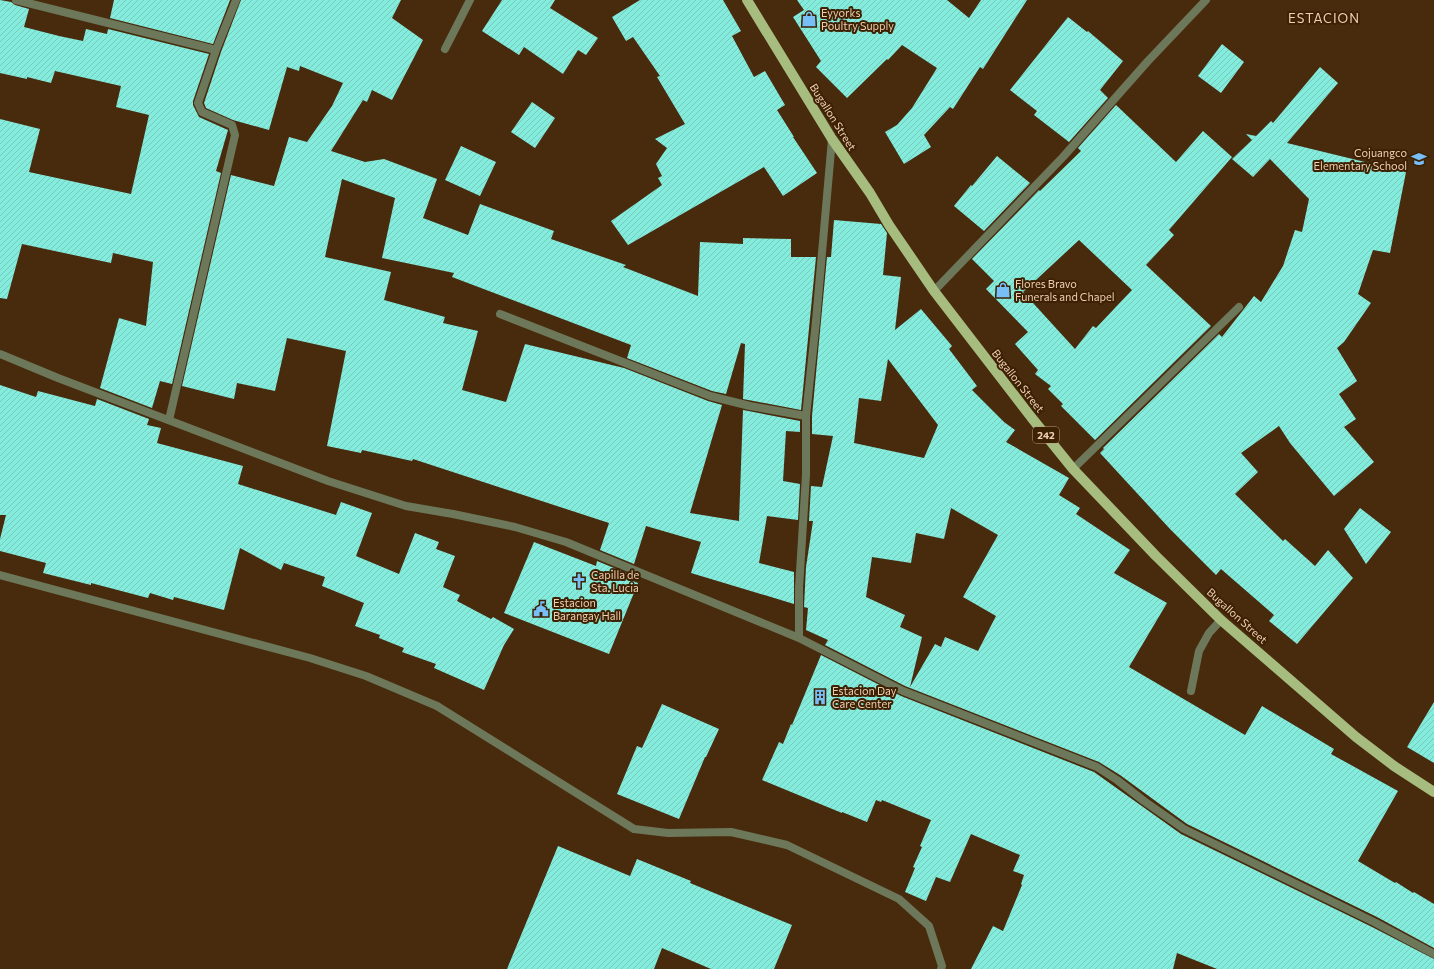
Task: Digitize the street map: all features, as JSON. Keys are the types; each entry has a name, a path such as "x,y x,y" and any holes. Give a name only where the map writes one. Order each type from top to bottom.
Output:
{"main road":[{"name":"Bugallon Street","path":"747,0 832,139 870,193 889,225 934,291 1073,469 1221,620 1356,736 1394,766 1434,792"}],"street":[{"path":"16,0 216,50"},
{"path":"169,420 235,135 232,125 202,112 198,103 216,50 236,0"},
{"path":"445,49 470,0"},
{"path":"934,291 1063,157 1148,61 1206,0"},
{"path":"799,638 799,588 806,475 806,416 832,139"},
{"path":"1073,469 1239,307"},
{"path":"500,314 710,396 750,406 806,416"},
{"path":"0,354 328,481 406,506 515,527 566,542 799,638 903,691 1097,767 1184,829 1374,922 1434,954"},
{"path":"0,575 310,658 366,676 437,706 634,829 668,833 732,832 787,845 899,899 929,926 942,966 941,969"},
{"path":"1191,691 1199,651 1209,633 1221,620"}],"building":[{"path":"0,0 11,2 15,5 29,9 24,27 83,41 86,29 107,34 108,29 209,54 193,105 199,117 228,130 216,171 221,173 172,384 160,381 152,408 100,388 119,318 146,326 153,262 113,253 111,263 22,244 7,299 0,298 0,119 40,129 29,172 131,194 149,115 116,107 121,86 55,71 51,83 27,77 27,79 0,73"},
{"path":"114,0 230,0 213,44 110,18"},
{"path":"241,0 401,0 392,18 423,40 392,100 372,90 367,102 363,100 331,151 365,162 384,159 437,179 423,218 468,235 480,204 554,231 551,239 626,265 623,267 698,296 700,242 743,244 743,238 791,239 791,257 816,257 801,410 743,399 745,344 741,343 726,394 712,391 627,358 631,345 452,277 454,273 382,258 395,198 342,179 325,257 391,272 384,300 445,317 443,323 478,331 462,390 506,402 525,344 624,368 708,401 722,405 690,513 739,521 743,410 800,421 800,432 786,431 783,481 800,484 798,520 767,516 759,563 794,572 794,604 691,573 701,542 646,526 634,564 600,550 609,523 413,459 412,461 362,450 361,453 327,446 346,351 287,338 275,391 237,383 234,399 182,386 231,175 274,186 289,137 307,142 332,106 343,83 300,66 299,71 287,67 269,130 233,120 206,108 204,103 221,52"},
{"path":"502,0 555,0 550,8 598,38 586,55 578,50 563,74 524,47 519,55 482,31"},
{"path":"640,0 723,0 741,31 732,36 754,77 765,71 785,105 777,110 817,173 783,196 764,167 628,245 611,221 662,185 658,178 662,176 656,164 667,148 655,139 685,124 657,77 660,76 633,37 626,41 612,17"},
{"path":"797,0 947,0 969,18 981,0 1027,0 983,69 980,67 953,109 950,107 924,135 931,147 904,164 885,132 897,125 912,108 937,68 902,45 847,98 816,67 821,61 793,17 804,10"},
{"path":"1068,17 1087,32 1088,31 1123,61 1100,90 1108,98 1069,142 1034,115 1037,111 1010,90"},
{"path":"1222,44 1244,62 1221,93 1198,76"},
{"path":"1320,67 1338,83 1287,143 1406,172 1390,253 1373,250 1358,294 1371,303 1344,342 1337,348 1357,381 1339,394 1356,419 1344,427 1374,462 1334,496 1290,443 1279,426 1241,453 1258,472 1235,494 1283,541 1285,539 1315,566 1328,550 1353,578 1297,644 1269,621 1274,615 1221,569 1216,575 1170,529 1100,453 1104,449 1103,448 1219,334 1222,337 1254,296 1261,302 1283,266 1295,230 1302,232 1309,199 1270,159 1253,177 1232,159 1252,140 1246,134 1256,136 1271,121 1273,123"},
{"path":"532,102 555,118 535,148 511,132"},
{"path":"1116,105 1176,162 1203,131 1232,157 1169,230 1174,235 1146,265 1211,326 1095,440 1061,406 1063,404 1048,389 1051,386 1035,374 1038,370 1015,344 1028,332 986,289 994,281 972,259 1039,190 1040,191 1081,151 1078,148","holes":["1079,240 1132,290 1096,328 1093,326 1075,349 1023,292"]},
{"path":"461,146 496,162 480,196 445,180"},
{"path":"997,156 1030,183 984,231 954,206"},
{"path":"834,220 881,224 887,233 883,275 901,277 895,330 921,309 952,346 949,349 977,386 972,390 1004,422 1015,430 1006,442 1069,478 1059,495 1080,508 1076,514 1130,550 1114,573 1167,603 1129,667 1245,735 1262,706 1334,749 1331,754 1398,791 1358,861 1434,904 1434,948 1377,917 1187,824 1120,775 1099,762 905,686 825,645 828,640 806,630 808,608 804,607 806,567 813,521 809,521 811,486 822,487 833,436 812,434 812,416 827,257 831,257","holes":["888,359 938,425 924,458 854,443 859,398 881,401","951,508 998,535 963,597 996,616 978,651 945,637 941,647 935,644 910,687 922,637 900,627 905,615 866,597 872,557 911,563 916,533 944,539"]},
{"path":"0,385 36,397 38,391 95,406 97,399 149,419 147,425 161,428 157,443 243,466 238,484 336,515 341,502 372,513 356,556 399,574 415,533 439,542 436,549 455,556 443,587 460,595 457,601 491,619 493,617 514,629 504,645 484,690 434,668 436,664 402,652 404,648 379,638 380,635 355,626 364,603 322,586 325,577 284,563 281,570 240,548 224,610 174,597 173,600 150,593 148,598 91,583 91,585 43,573 46,563 0,551 0,539 6,515 0,515"},
{"path":"1360,508 1391,532 1366,564 1344,529"},
{"path":"534,542 596,566 597,561 631,575 630,580 638,583 609,654 504,613"},
{"path":"821,655 901,696 1094,772 1181,834 1372,927 1434,959 1434,969 1217,969 1177,953 1173,969 971,969 993,926 1003,931 1022,885 1024,875 1013,871 1020,855 971,834 950,882 936,877 926,901 905,892 915,868 913,867 922,847 920,846 931,820 882,800 881,802 876,800 867,822 762,780 779,742 783,744 791,724 792,725"},
{"path":"1434,702 1434,763 1407,747"},
{"path":"662,704 719,729 705,757 679,819 617,794 637,746 642,748"},
{"path":"558,846 630,876 637,859 691,881 690,883 792,925 774,969 711,969 662,948 654,969 507,969"}],"place":[{"name":"Eyyorks Poultry Supply","path":"809,19"},
{"name":"Cojuangco Elementary School","path":"1419,159"},
{"name":"Flores Bravo Funerals and Chapel","path":"1003,290"},
{"name":"Capilla de Sta. Lucia","path":"579,581"},
{"name":"Estacion Barangay Hall","path":"541,609"},
{"name":"Estacion Day Care Center","path":"820,697"}],"district":[{"name":"ESTACION","path":"1324,18"}]}
